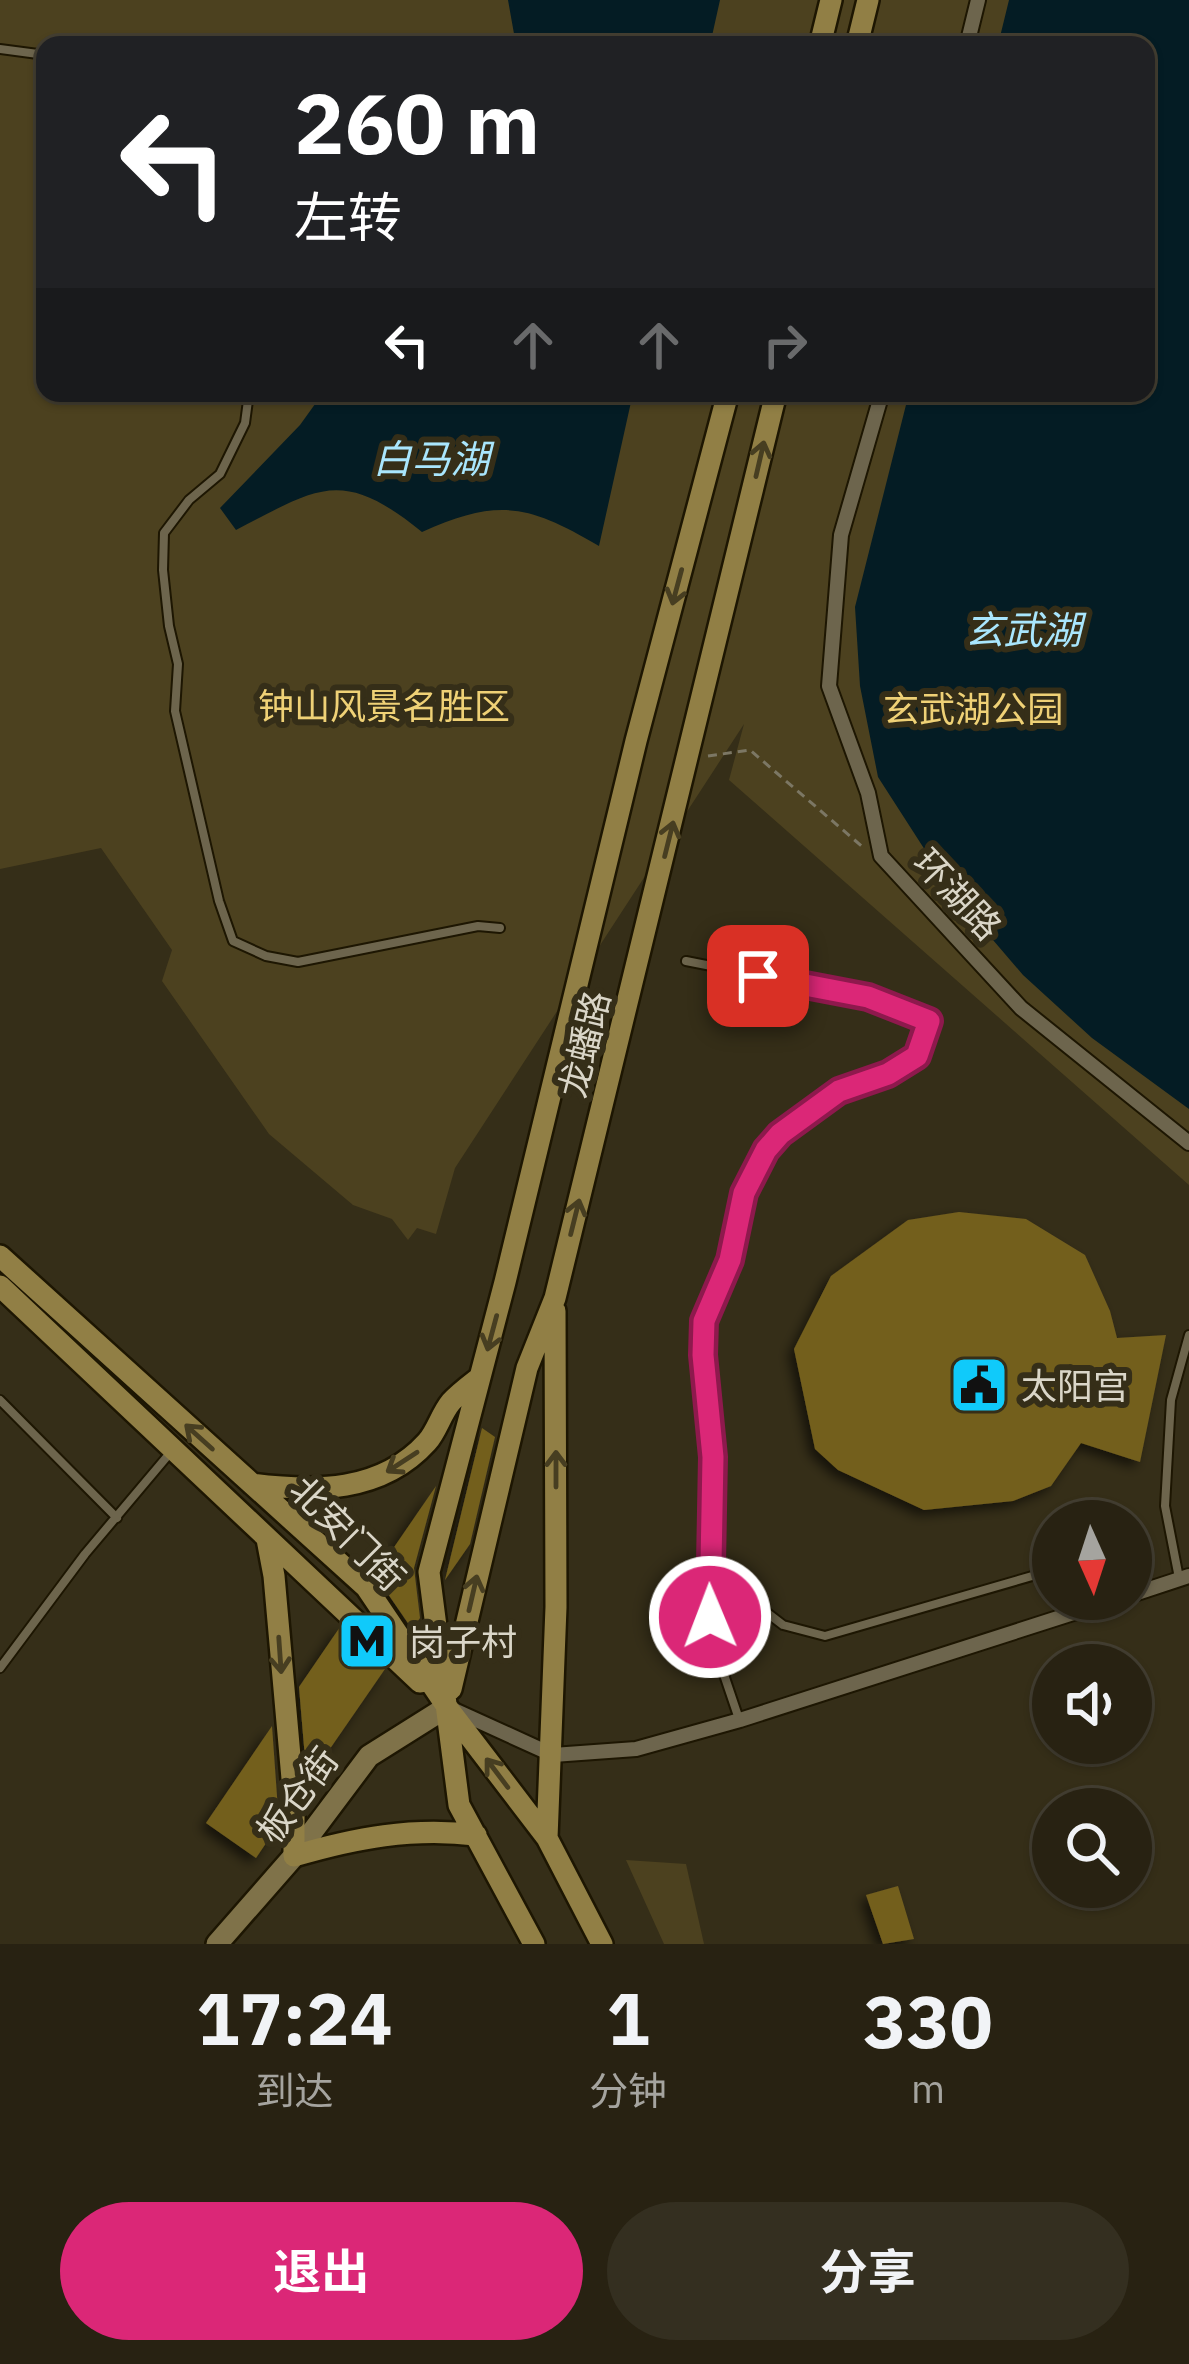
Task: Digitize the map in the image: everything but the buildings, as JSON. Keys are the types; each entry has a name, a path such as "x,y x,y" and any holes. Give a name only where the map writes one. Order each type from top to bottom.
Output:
{"main road":[{"path":"822,36 831,0"},
{"path":"859,36 868,0"},
{"name":"龙蟠路","path":"534,1944 459,1805 429,1571 726,402"},
{"name":"龙蟠路","path":"447,1707 527,1368 555,1298 774,402"},
{"name":"北安门街","path":"0,1256 366,1587 447,1707"},
{"name":"北安门街","path":"0,1286 447,1707"},
{"path":"547,1838 553,1755 555,1298"},
{"path":"251,1484 331,1489 393,1469 415,1455 451,1403 480,1377"},
{"path":"266,1539 274,1576 294,1801 294,1856 376,1836 430,1829 476,1835"},
{"name":"龙蟠路","path":"447,1707 547,1838 602,1944"},
{"name":"板仓街","path":"217,1944 294,1856 369,1756 447,1707"}],"street":[{"path":"969,36 978,0"},
{"name":"环湖路","path":"879,402 841,535 829,686 868,793 881,856 1022,1008 1189,1143"},
{"path":"1152,1587 1184,1577"},
{"path":"447,1707 553,1755 636,1749 1052,1620"}],"lane":[{"path":"0,49 36,54"},
{"path":"248,402 245,423 220,474 189,500 164,533 163,570 178,664 175,711 219,901 233,941 266,956 298,962 478,926 500,928"},
{"path":"686,961 868,997 929,1021 917,1056 888,1074 839,1091 780,1134 766,1150 744,1193 730,1260 704,1321 713,1457 709,1568 716,1651 740,1720"},
{"path":"1184,1577 1166,1506 1171,1400 1189,1335"},
{"path":"0,1400 117,1518"},
{"path":"0,1668 85,1554 173,1450"},
{"path":"709,1568 783,1625 825,1636 1032,1576"}],"path":[{"path":"688,758 750,750 861,847 881,856"}],"green space":[{"name":"钟山风景名胜区","path":"0,0 1189,0 1189,1185 729,780 744,724 455,1168 436,1234 417,1228 408,1240 392,1219 353,1205 269,1134 162,981 172,950 101,848 0,869"},
{"path":"626,1860 686,1864 704,1944 664,1944"}],"water":[{"path":"508,0 720,0 712,36 514,36"},
{"name":"玄武湖","path":"1009,0 1189,0 1189,1109 1092,1038 1023,975 952,892 878,777 860,686 855,607 907,402 1155,402 1155,36 1000,36"},
{"name":"白马湖","path":"317,402 631,402 599,546 552,521 512,510 472,514 422,532 394,511 350,491 310,495 236,530 220,508"}],"place":[{"name":"太阳宫","path":"979,1385"},
{"name":"岗子村","path":"367,1641"}],"route":[{"path":"710,1617 714,1499 704,1321 730,1260 744,1193 766,1150 780,1134 839,1091 888,1074 917,1056 929,1021 868,997 758,976"}],"park label":[{"name":"玄武湖公园","path":"973,708"}]}
